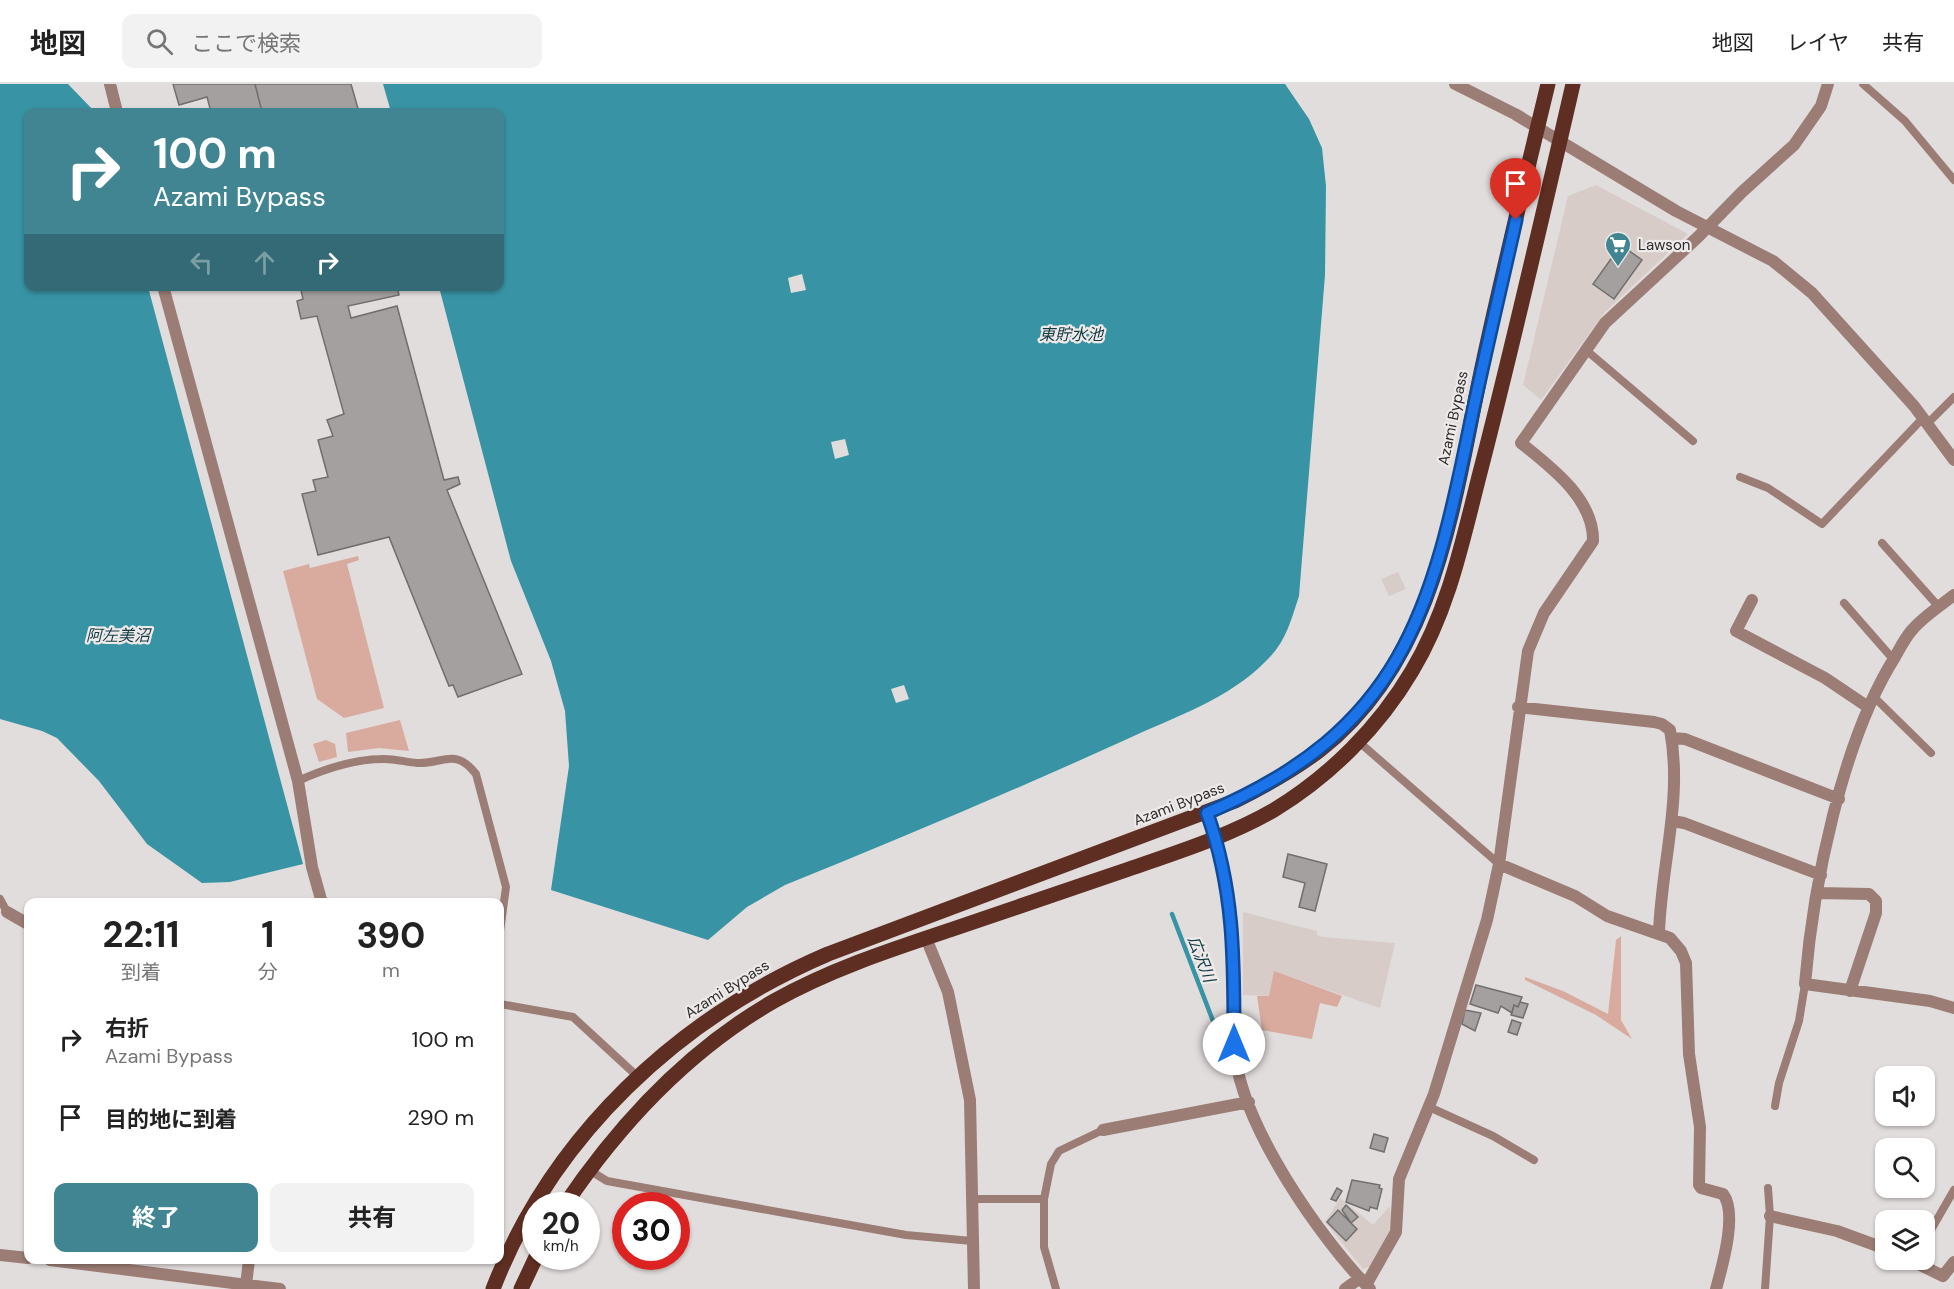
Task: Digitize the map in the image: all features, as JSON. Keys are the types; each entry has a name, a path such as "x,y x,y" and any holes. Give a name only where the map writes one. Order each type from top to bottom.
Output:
{"main road":[{"name":"Azami Bypass","path":"493,1289 520,1228 557,1169 606,1106 638,1076 711,1019 800,966 1037,874 1207,813 1267,785 1322,748 1378,689 1409,638 1435,573 1449,523 1548,84"},
{"path":"574,1192 601,1152 668,1079 732,1028 776,1000 826,976 926,938 1216,837 1277,808 1328,770 1359,742 1411,674 1434,631 1448,594 1507,370 1573,84"},
{"path":"521,1289 530,1270"}],"street":[{"path":"110,84 116,108"},
{"path":"1455,84 1537,127 1707,228 1773,261 1812,293 1926,420 1954,460"},
{"path":"1345,1289 1365,1284 1394,1241 1398,1223 1399,1179 1429,1107 1483,935 1499,864 1526,659 1534,631 1544,613 1590,549 1593,532 1590,520 1575,492 1545,461 1521,443 1605,323 1794,145 1821,106 1828,84"},
{"path":"164,291 298,781 312,867 321,898"},
{"path":"1954,595 1912,630 1870,701 1839,799 1821,875 1805,984 1930,1001 1954,1008"},
{"path":"1752,600 1736,631 1870,701"},
{"path":"1518,707 1662,724 1670,730 1675,787 1659,909 1659,933"},
{"path":"1672,738 1685,739 1839,799"},
{"path":"1207,813 1223,861 1232,928 1235,1056 1249,1102 1292,1188 1365,1284"},
{"path":"1672,821 1684,823 1821,875"},
{"path":"1499,864 1575,896 1607,916 1659,933 1677,945 1686,963 1689,1054 1700,1127 1699,1185 1722,1194 1728,1204 1730,1221 1716,1289"},
{"path":"1818,893 1869,894 1876,901 1876,913 1850,991"},
{"path":"7,912 24,922"},
{"path":"926,938 948,992 964,1065 972,1122 974,1289"},
{"path":"1103,1130 1249,1102"},
{"path":"1770,1216 1837,1231 1875,1245"},
{"path":"0,1255 24,1258"},
{"path":"1931,1270 1943,1276 1954,1262"},
{"path":"79,1264 246,1287 280,1289"},
{"path":"246,1287 249,1264"}],"lane":[{"path":"1863,84 1905,121 1954,180"},
{"path":"1586,350 1693,441"},
{"path":"1740,477 1768,488 1822,524 1926,420 1954,397"},
{"path":"1882,543 1939,607"},
{"path":"1844,603 1893,659"},
{"path":"1870,701 1931,753"},
{"path":"1359,742 1499,864"},
{"path":"298,781 317,772 371,759 426,763 448,758 467,762 476,774 506,887 504,902"},
{"path":"0,899 7,912"},
{"path":"1775,1106 1779,1083 1799,1021 1805,984"},
{"path":"504,1005 573,1017 638,1076"},
{"path":"1429,1107 1493,1136 1534,1160"},
{"path":"1056,1289 1044,1247 1044,1199 1054,1155 1103,1130"},
{"path":"589,1170 607,1181 906,1235 972,1241"},
{"path":"1765,1289 1770,1216 1768,1188"},
{"path":"1935,1223 1954,1190"},
{"path":"974,1199 1044,1199"}],"shaded area":[{"path":"1596,185 1688,234 1605,312 1541,400 1523,385 1568,196"},
{"path":"358,556 359,560 347,564 384,708 344,718 317,699 283,571 309,564 310,568"},
{"path":"1398,572 1406,589 1389,596 1381,579"},
{"path":"400,720 409,751 379,748 348,752 346,733"},
{"path":"326,740 335,744 337,757 319,762 313,744"},
{"path":"1243,912 1317,931 1317,935 1323,937 1395,943 1380,1008 1275,972 1269,996 1243,995"},
{"path":"1621,936 1621,1020 1632,1039 1596,1015 1525,980 1525,977 1563,991 1608,1014 1616,940"},
{"path":"1274,971 1342,996 1337,1007 1320,1003 1312,1039 1262,1030 1257,996 1269,996"},
{"path":"1340,1198 1373,1225 1390,1206 1392,1232 1371,1266 1363,1269 1325,1222"}],"water":[{"name":"阿左美沼","path":"0,84 68,84 91,108 24,108 24,291 149,291 303,864 230,882 202,883 147,844 99,781 57,738 42,731 0,719"},
{"name":"東貯水池","path":"383,84 1285,84 1309,119 1322,148 1326,186 1325,275 1299,596 1287,630 1274,653 1252,674 1218,697 998,796 785,885 747,907 708,940 551,890 569,766 565,711 551,661 511,561 440,291 504,291 504,108 390,108","holes":["802,274 806,290 791,293 788,278","845,439 849,455 835,459 831,442","904,685 909,699 896,703 891,689"]}],"building":[{"path":"173,84 255,84 261,108 210,108 207,97 179,105"},
{"path":"255,84 351,84 358,108 261,108"},
{"path":"1621,245 1642,260 1614,299 1593,284"},
{"path":"301,291 398,291 399,295 348,306 351,318 397,306 444,480 458,477 460,484 447,490 522,674 458,697 453,685 449,686 389,537 318,555 302,494 316,491 313,480 328,477 318,440 333,436 327,420 344,414 317,316 301,319 297,301 303,299"},
{"path":"1288,854 1327,864 1315,911 1299,907 1305,883 1283,877"},
{"path":"1476,985 1522,997 1518,1007 1514,1005 1512,1013 1501,1006 1498,1013 1470,1004"},
{"path":"1520,1002 1528,1004 1523,1018 1511,1015 1514,1005 1518,1007"},
{"path":"1465,1010 1481,1013 1475,1031 1462,1024"},
{"path":"1512,1020 1521,1023 1517,1035 1508,1032"},
{"path":"1374,1134 1388,1138 1384,1152 1370,1148"},
{"path":"1352,1180 1380,1185 1379,1188 1382,1189 1377,1209 1370,1207 1369,1211 1346,1202"},
{"path":"1337,1188 1342,1191 1336,1201 1331,1199"},
{"path":"1346,1205 1358,1217 1351,1223 1342,1210"},
{"path":"1338,1210 1357,1229 1346,1241 1327,1222"}],"waterway":[{"name":"広沢川","path":"1172,914 1223,1047"}],"place":[{"name":"Lawson","path":"1618,268"}],"route":[{"path":"1234,1044 1232,928 1223,861 1207,813 1267,785 1322,748 1361,710 1400,656 1421,611 1443,548 1516,220"}]}
